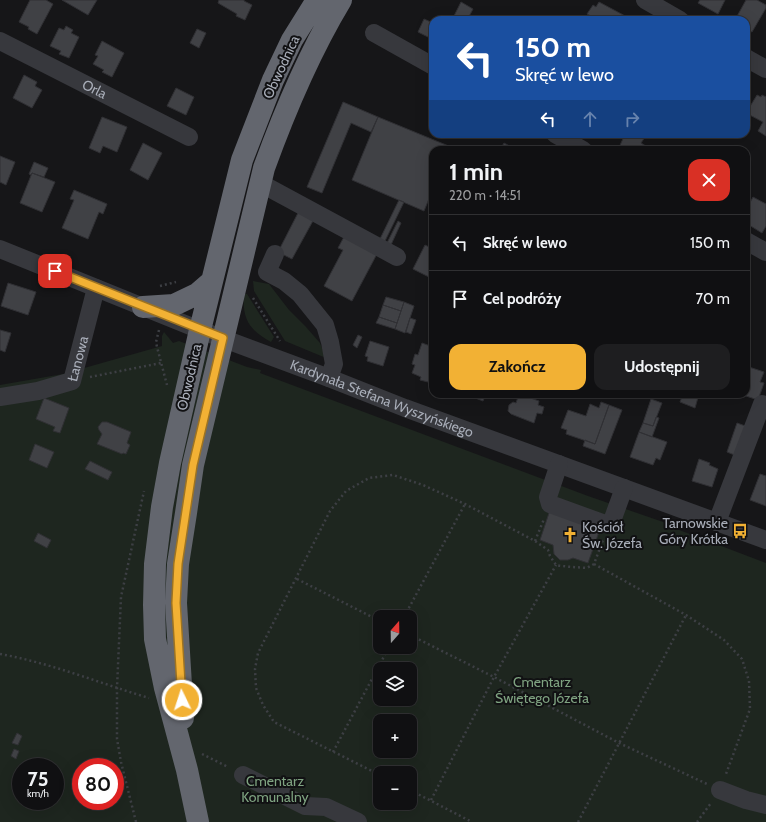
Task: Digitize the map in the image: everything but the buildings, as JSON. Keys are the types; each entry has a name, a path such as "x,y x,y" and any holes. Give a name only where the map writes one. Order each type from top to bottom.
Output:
{"highway":[{"name":"Obwodnica","path":"198,822 155,639 155,564 162,507 170,463 200,330 242,160 273,80 292,40 317,0"},
{"name":"Obwodnica","path":"187,770 176,603 178,564 193,465 264,168 295,89 312,52 341,0"},
{"path":"143,307 174,304 197,294 212,281"}],"street":[{"path":"645,0 673,16"},
{"path":"374,33 429,64"},
{"name":"Orla","path":"0,41 189,136"},
{"path":"750,60 766,69"},
{"path":"561,138 576,146"},
{"path":"260,183 397,257"},
{"path":"750,243 766,252"},
{"name":"Kardynała Stefana Wyszyńskiego","path":"0,249 200,330 405,408 766,540"},
{"path":"275,254 267,272 284,281 300,294 326,326 334,364 329,378"},
{"name":"Łanowa","path":"0,397 38,391 72,381 96,288"},
{"path":"717,522 762,404"},
{"path":"559,464 548,497 550,504 608,525 612,521 624,488"},
{"path":"243,775 306,814 326,807 358,822"},
{"path":"720,790 746,800 766,805"}],"path":[{"path":"250,293 279,340 282,342"},
{"path":"158,331 156,342 167,386"},
{"path":"72,381 161,363"},
{"path":"373,772 274,722 263,705 256,688 255,669 258,653 330,511 346,491 369,478 393,475 423,485 536,541 548,550 556,565"},
{"path":"136,822 121,762 117,739 117,688 121,597 145,485"},
{"path":"408,610 464,504"},
{"path":"536,541 550,504"},
{"path":"556,565 587,568 594,564 608,525"},
{"path":"594,564 686,614 724,640 742,659 749,682 750,709 720,790 697,822"},
{"path":"431,800 494,677 556,565"},
{"path":"296,579 373,618"},
{"path":"578,822 686,614"},
{"path":"417,639 494,677 619,743 720,790"},
{"path":"0,654 19,657 170,705"},
{"path":"333,752 385,654"},
{"path":"185,746 243,775"},
{"path":"417,793 472,822"}],"green space":[{"path":"253,281 269,284 289,310 320,343 326,358 285,341 254,291"},
{"path":"244,294 247,294 274,337 271,342 263,338 248,323 244,310"},
{"path":"164,332 173,343 179,341 247,367 261,370 260,373 588,496 666,523 666,525 766,563 766,822 0,822 0,385 63,374 162,346 162,336"}],"place":[{"name":"Tarnowskie Góry Krótka","path":"740,531"},
{"name":"Kościół Św. Józefa","path":"570,535"}],"route":[{"path":"55,271 223,338 193,465 178,564 176,603 182,700"}],"park label":[{"name":"Cmentarz Świętego Józefa","path":"542,690"},
{"name":"Cmentarz Komunalny","path":"275,790"}]}
